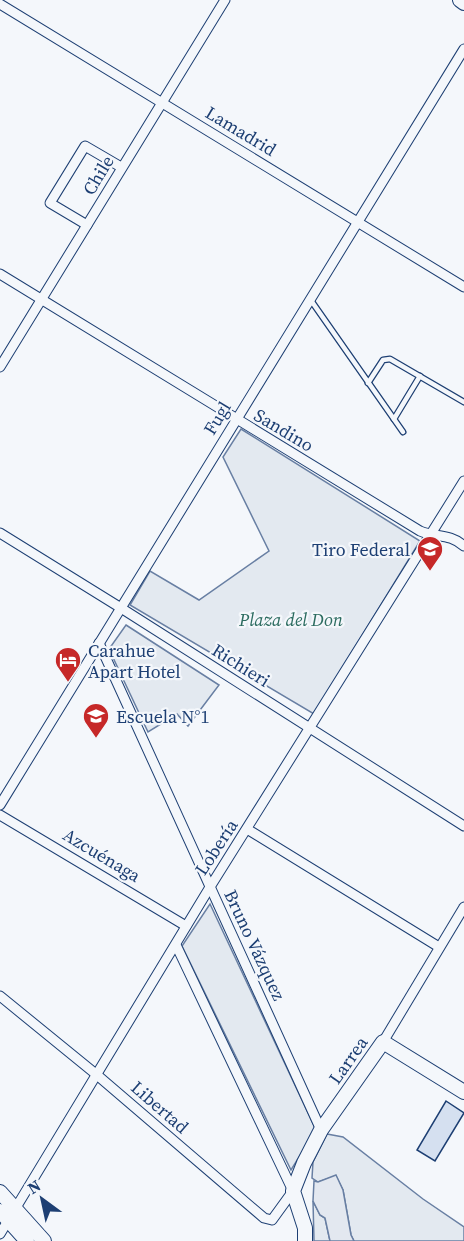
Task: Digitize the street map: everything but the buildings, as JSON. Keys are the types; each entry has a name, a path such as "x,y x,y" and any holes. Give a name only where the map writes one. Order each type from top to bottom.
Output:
{"main road":[{"path":"460,0 464,3"},
{"path":"383,1042 464,1092"},
{"name":"Larrea","path":"293,1191 321,1130 383,1042"},
{"path":"293,1191 305,1228 306,1241"},
{"path":"0,1192 8,1213 27,1241"},
{"path":"8,1213 44,1241"}],"street":[{"name":"Chile","path":"0,367 225,0"},
{"name":"Lamadrid","path":"0,4 464,287"},
{"name":"Fugl","path":"0,805 464,49"},
{"path":"87,225 50,203 85,146 121,168"},
{"name":"Sandino","path":"0,274 420,531 431,535 447,536 464,546"},
{"name":"Lobería","path":"0,1234 8,1213 97,1075 210,887 464,481"},
{"name":"Richieri","path":"0,533 464,826"},
{"name":"Bruno Vázquez","path":"99,643 321,1130"},
{"name":"Azcuénaga","path":"0,815 186,926"},
{"path":"247,829 439,947"},
{"name":"Larrea","path":"383,1042 464,907"},
{"path":"176,945 293,1191"},
{"name":"Libertad","path":"0,996 97,1075 264,1218 272,1220 293,1191"}],"lane":[{"path":"310,299 403,432"},
{"path":"368,382 384,360 390,359 464,402"},
{"path":"394,419 420,376"}],"green space":[{"name":"Plaza del Don","path":"241,429 420,541 314,714 130,605 150,571 199,600 269,551 223,457"},
{"path":"126,625 219,685 188,726 177,714 148,732 109,649"},
{"path":"210,904 316,1130 291,1170 182,946"},
{"path":"327,1134 343,1137 423,1199 464,1227 464,1241 354,1241 343,1190 336,1176 318,1182 312,1178 313,1162"},
{"path":"313,1201 320,1215 325,1218 330,1241 314,1241"}],"shaded area":[{"path":"336,1175 343,1190 354,1241 330,1241 325,1218 320,1215 313,1201 314,1181 318,1182"}],"place":[{"name":"Tiro Federal","path":"430,572"},
{"name":"Carahue Apart Hotel","path":"68,683"},
{"name":"Escuela N°1","path":"96,739"}]}
